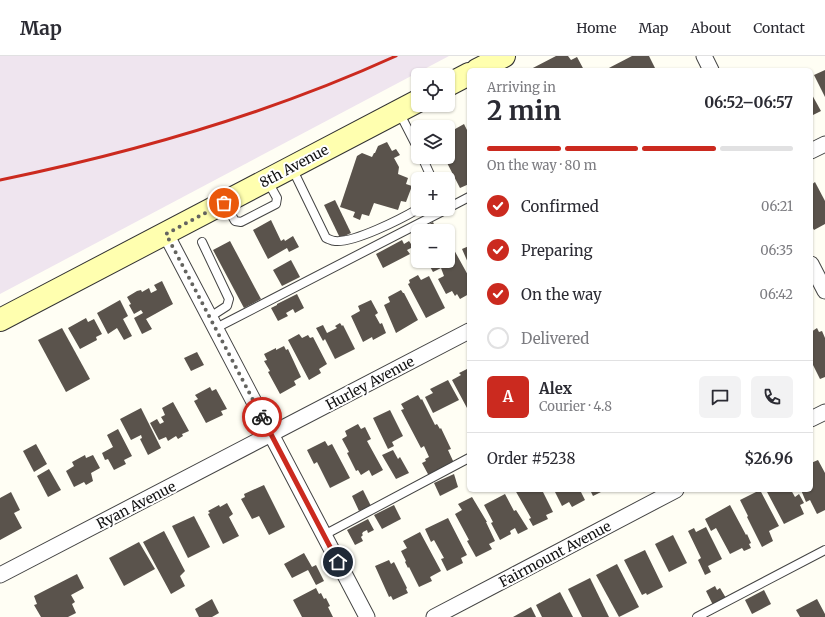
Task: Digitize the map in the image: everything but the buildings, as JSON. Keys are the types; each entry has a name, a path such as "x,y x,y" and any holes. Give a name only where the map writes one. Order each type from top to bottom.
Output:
{"main road":[{"path":"481,68 504,56"},
{"path":"455,81 467,75"},
{"name":"8th Avenue","path":"0,320 411,104"}],"street":[{"path":"704,56 710,68"},
{"path":"813,150 825,144"},
{"path":"166,234 367,617"},
{"path":"813,270 818,284"},
{"name":"Hurley Avenue","path":"271,434 467,331"},
{"path":"813,418 825,412"},
{"name":"Ryan Avenue","path":"0,575 271,434"},
{"name":"Fairmount Avenue","path":"434,617 672,492"}],"lane":[{"path":"398,111 411,136"},
{"path":"291,168 326,238 335,241 350,240 404,217 411,212"},
{"path":"455,205 467,198"},
{"path":"213,322 433,216"},
{"path":"202,242 230,299 227,306 213,322"},
{"path":"324,535 467,459"},
{"path":"698,617 825,550"}],"shaded area":[{"path":"0,56 449,56 426,68 411,68 411,76 0,294"}],"railway":[{"path":"0,180 101,157 152,144 201,129 300,96 396,56"}],"way so far":[{"path":"224,203 166,234 262,417"}],"route":[{"path":"262,417 338,562"}]}
